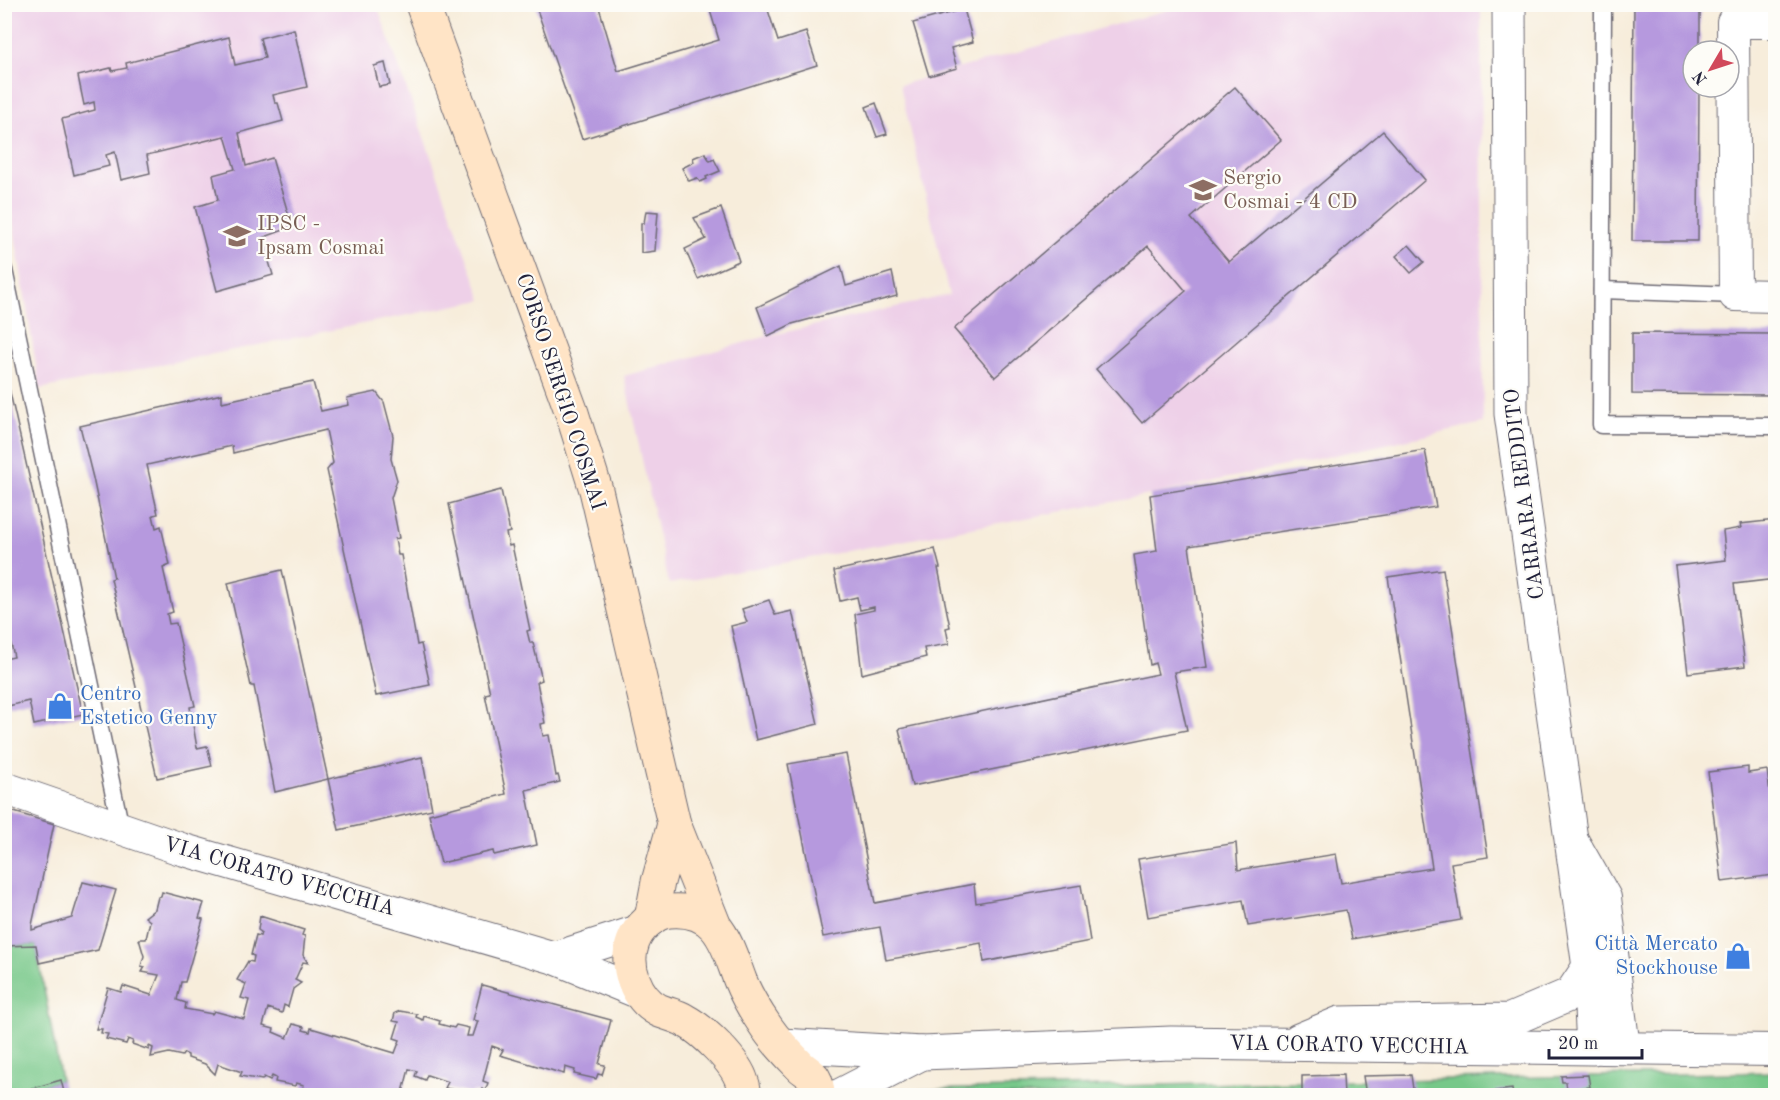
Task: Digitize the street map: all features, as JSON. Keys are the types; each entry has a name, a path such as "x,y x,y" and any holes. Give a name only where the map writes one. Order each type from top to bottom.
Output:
{"main road":[{"name":"CORSO SERGIO COSMAI","path":"422,4 572,413 596,490 674,824 714,924 730,950 741,982 767,1028 814,1078 818,1095"},
{"name":"CORSO SERGIO COSMAI","path":"640,993 632,977 632,944 645,925 674,824"},
{"path":"645,925 665,911 680,910 699,915 714,924"},
{"path":"640,993 657,1009 684,1019 706,1034 723,1052 742,1080 745,1095"}],"street":[{"name":"CARRARA REDDITO","path":"1509,4 1511,414 1589,967 1608,1048"},
{"path":"1776,22 1733,22 1735,295 1776,296"},
{"name":"VIA CORATO VECCHIA","path":"4,788 181,849 555,958 640,993"},
{"name":"CARRARA REDDITO","path":"1570,837 1605,898 1608,1048"},
{"path":"555,958 645,925"},
{"path":"1285,1046 1340,1023 1510,1020 1571,994 1589,967"},
{"name":"VIA CORATO VECCHIA","path":"782,1045 922,1053 1171,1043 1776,1050"},
{"name":"VIA CORATO VECCHIA","path":"839,1095 922,1053"}],"lane":[{"path":"1603,4 1601,425 1776,426"},
{"path":"4,270 121,829"},
{"path":"1602,290 1735,295"}],"shaded area":[{"name":"IPSC - Ipsam Cosmai","path":"4,5 377,5 482,300 40,389 5,173"},
{"name":"Sergio Cosmai - 4 CD","path":"1185,5 1481,5 1483,423 1150,495 669,584 624,376 768,336 949,295 900,85"}],"green space":[{"path":"36,945 61,1080 4,1095 4,946"},
{"path":"1776,1072 1775,1096 912,1096 920,1090"}],"building":[{"path":"535,4 598,4 618,71 719,40 708,4 766,4 778,41 806,32 817,65 582,139"},
{"path":"1634,4 1700,4 1700,39 1681,39 1681,99 1699,99 1698,241 1632,241"},
{"path":"964,9 973,42 951,48 957,68 929,76 913,23"},
{"path":"294,29 307,87 273,95 283,121 239,133 246,166 272,158 292,227 262,238 273,275 217,291 195,207 218,200 213,175 235,169 225,136 147,155 150,173 121,180 115,152 106,155 109,166 74,175 62,119 95,110 94,102 84,105 78,76 111,68 112,71 127,68 126,63 229,37 235,65 265,58 260,38"},
{"path":"385,63 390,85 379,87 374,66"},
{"path":"1235,87 1281,140 1191,218 1229,262 1383,131 1425,180 1142,423 1096,369 1186,291 1148,246 995,377 954,329"},
{"path":"876,103 887,134 877,137 866,107"},
{"path":"705,153 710,161 714,159 720,171 700,182 697,178 689,181 682,168 694,162 693,158"},
{"path":"721,208 739,261 698,279 685,249 706,239 694,218"},
{"path":"646,211 658,212 655,251 641,253 641,223 644,223"},
{"path":"1409,245 1424,262 1411,273 1396,256"},
{"path":"841,266 846,286 892,272 897,296 792,324 768,336 757,307"},
{"path":"1632,333 1776,334 1776,395 1632,394"},
{"path":"4,366 83,714 34,725 29,701 4,707 4,659 14,657 4,612"},
{"path":"313,382 321,411 349,405 347,398 376,392 384,402 393,436 391,459 397,480 391,498 399,538 395,539 398,555 401,555 417,645 421,644 430,685 376,696 327,470 333,463 326,430 233,453 232,446 147,465 158,514 153,515 156,528 161,526 170,565 163,568 173,612 167,614 169,624 176,623 195,706 190,707 197,748 207,746 212,766 157,778 111,579 114,578 80,426 222,394 222,402"},
{"path":"1425,450 1436,507 1189,546 1207,667 1174,672 1187,730 912,786 899,729 1158,674 1155,663 1150,665 1134,555 1157,551 1150,495"},
{"path":"501,490 510,532 506,533 509,546 512,545 530,630 527,631 530,643 533,643 542,680 537,682 545,723 541,724 543,736 549,735 556,776 558,775 560,782 526,790 537,845 494,855 493,851 441,863 429,814 506,794 485,694 490,693 449,504"},
{"path":"1776,520 1776,579 1734,584 1745,666 1688,673 1675,566 1726,560 1723,531 1741,528 1740,524"},
{"path":"935,549 950,627 946,628 949,644 924,648 926,657 862,674 855,614 874,610 874,607 860,610 857,597 840,601 834,571"},
{"path":"1443,569 1488,857 1451,863 1461,920 1352,939 1346,910 1248,926 1243,900 1148,917 1138,859 1236,843 1238,870 1336,854 1341,883 1432,868 1388,577"},
{"path":"282,570 328,779 275,792 254,686 251,686 228,583"},
{"path":"769,600 775,615 792,611 818,724 756,740 731,626 747,622 742,609"},
{"path":"846,754 875,903 974,884 976,903 1081,885 1090,941 984,962 981,943 886,960 880,927 823,937 788,764"},
{"path":"422,757 432,809 339,830 328,779"},
{"path":"1748,767 1748,773 1767,770 1776,839 1776,884 1774,884 1773,875 1722,882 1708,772"},
{"path":"4,809 54,824 32,930 72,918 83,882 116,890 98,950 39,963 36,945 4,946"},
{"path":"162,892 204,903 199,918 203,919 185,982 181,982 177,1000 186,1003 185,1009 212,1014 214,1011 244,1019 249,1000 241,998 246,984 237,980 248,961 253,962 254,956 251,955 256,935 260,936 261,932 258,930 260,916 304,930 302,935 305,936 303,955 308,963 303,962 295,980 301,983 293,989 288,1007 284,1005 282,1013 268,1008 263,1026 274,1029 273,1032 287,1038 293,1024 304,1027 303,1030 310,1032 311,1028 395,1053 400,1040 394,1038 399,1022 393,1021 395,1013 400,1011 417,1014 416,1017 423,1020 424,1016 440,1021 439,1024 454,1028 456,1025 469,1028 467,1036 473,1036 478,1021 473,1020 482,985 611,1020 599,1064 605,1065 602,1075 598,1074 596,1079 574,1074 575,1070 565,1067 564,1074 500,1055 503,1050 492,1046 483,1081 488,1083 485,1091 482,1089 480,1094 445,1088 448,1082 427,1075 425,1080 415,1076 417,1071 409,1069 402,1096 312,1096 301,1093 304,1085 296,1083 295,1086 275,1082 276,1078 272,1076 270,1080 264,1077 262,1080 240,1076 242,1072 218,1064 215,1074 205,1064 188,1058 188,1055 184,1053 182,1056 169,1053 151,1057 153,1048 149,1046 149,1050 132,1044 133,1041 128,1039 126,1044 106,1039 108,1034 101,1033 102,1029 96,1029 108,988 121,992 123,986 151,995 159,975 142,972 145,967 141,966 144,956 139,939 146,939 150,921 145,917 155,909"},
{"path":"1343,1075 1344,1096 1302,1096 1302,1076"},
{"path":"1411,1075 1414,1096 1366,1096 1363,1076"},
{"path":"1588,1075 1590,1087 1567,1090 1566,1082 1562,1082 1561,1076"},
{"path":"61,1080 65,1096 9,1096 9,1095"},
{"path":"1512,1089 1513,1096 1497,1096 1496,1091"}],"place":[{"name":"Sergio Cosmai - 4 CD","path":"1203,190"},
{"name":"IPSC - Ipsam Cosmai","path":"237,236"},
{"name":"Centro Estetico Genny","path":"60,706"},
{"name":"Città Mercato Stockhouse","path":"1738,956"}]}
